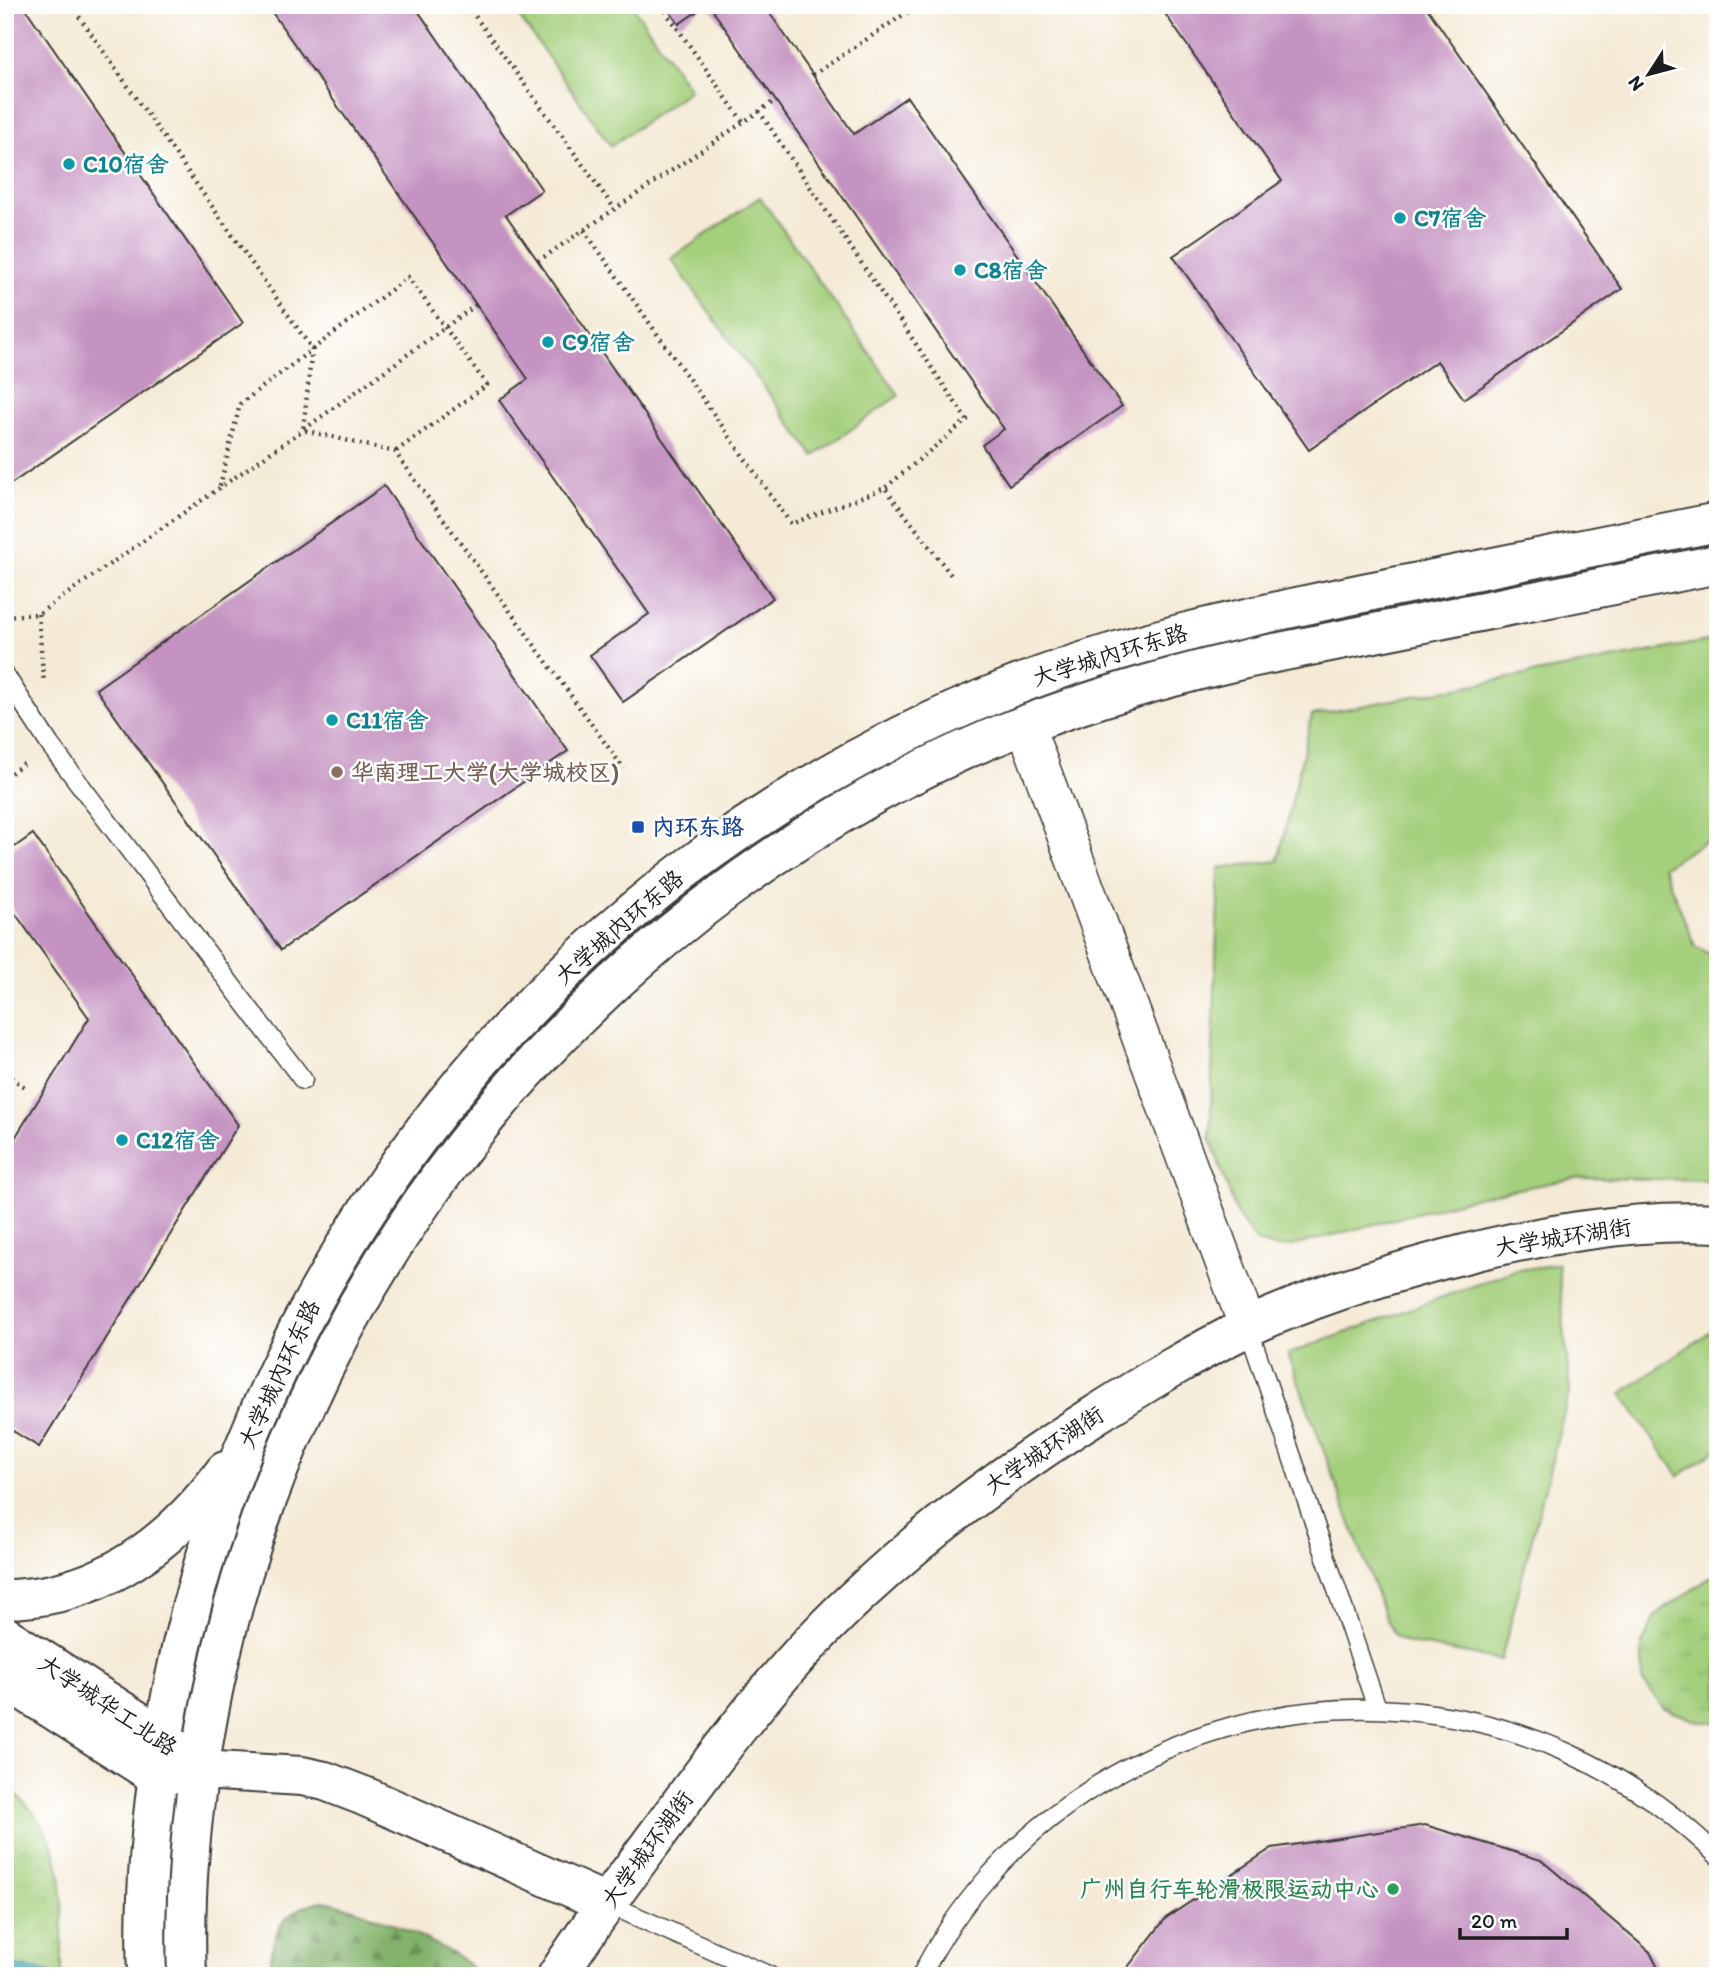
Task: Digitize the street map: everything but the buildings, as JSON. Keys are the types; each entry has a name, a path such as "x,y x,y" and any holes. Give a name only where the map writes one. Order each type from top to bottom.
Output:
{"main road":[{"name":"大学城内环东路","path":"147,1976 147,1901 157,1776 163,1737 194,1592 223,1500 245,1444 296,1330 331,1268 389,1177 461,1082 573,964 691,865 803,789 910,730 1066,666 1173,634 1241,618 1718,522"},
{"name":"大学城内环东路","path":"187,1976 189,1868 199,1770 221,1651 261,1514 303,1410 332,1349 422,1200 485,1117 522,1074 600,994 701,908 772,857 873,796 928,767 1079,704 1196,670 1718,564"},
{"name":"大学城环湖街","path":"557,1976 606,1903 738,1726 793,1661 862,1592 932,1530 995,1481 1152,1379 1248,1327 1400,1271 1482,1250 1628,1226 1718,1223"},
{"path":"5,1599 45,1596 84,1586 120,1570 152,1548 185,1518 214,1486 245,1444"},
{"name":"大学城华工北路","path":"5,1636 163,1737 199,1770"},
{"name":"大学城华工北路","path":"5,1679 157,1776 199,1770"},
{"path":"199,1770 302,1776 325,1782 364,1796 606,1903"}],"street":[{"path":"1025,725 1248,1327"}],"lane":[{"path":"5,675 50,745 303,1080"},
{"path":"1248,1327 1377,1708"},
{"path":"921,1976 954,1920 994,1870 1041,1826 1102,1782 1168,1747 1229,1726 1302,1712 1377,1708 1462,1718 1515,1732 1565,1751 1641,1792 1692,1831 1718,1856"},
{"path":"606,1903 770,1976"}],"path":[{"path":"71,5 312,349 303,430"},
{"path":"467,5 614,208"},
{"path":"661,5 743,122"},
{"path":"813,75 918,5"},
{"path":"538,261 776,100"},
{"path":"584,230 791,524 885,488 967,420 759,111"},
{"path":"220,486 240,404 408,277 486,385 395,452"},
{"path":"5,616 38,614 303,430 476,305"},
{"path":"303,430 395,452 624,769"},
{"path":"885,488 951,575"},
{"path":"5,1074 25,1087"}],"green space":[{"path":"511,5 632,5 690,90 611,146"},
{"path":"760,197 899,395 814,456 671,259"},
{"path":"1718,639 1718,834 1663,867 1695,946 1718,958 1718,1180 1578,1178 1485,1195 1292,1246 1275,1247 1257,1242 1237,1215 1210,1137 1219,868 1278,861 1312,715"},
{"path":"1558,1264 1570,1389 1501,1660 1408,1643 1395,1636 1387,1622 1288,1354 1513,1271"},
{"path":"1718,1326 1718,1448 1679,1476 1621,1394"},
{"path":"1718,1572 1718,1722 1699,1722 1663,1708 1642,1680 1642,1644 1656,1615"},
{"path":"5,1785 28,1806 54,1849 62,1895 62,1976 5,1976"},
{"path":"322,1901 358,1910 407,1930 452,1954 480,1976 271,1976 272,1948 280,1926 296,1911"}],"water":[{"path":"5,1964 51,1972 52,1976 5,1976"}],"place":[{"name":"C10宿舍","path":"69,164"},
{"name":"C7宿舍","path":"1400,218"},
{"name":"C8宿舍","path":"960,270"},
{"name":"C9宿舍","path":"548,342"},
{"name":"C11宿舍","path":"332,720"},
{"name":"华南理工大学(大学城校区)","path":"337,772"},
{"name":"内环东路","path":"638,827"},
{"name":"C12宿舍","path":"122,1140"},
{"name":"广州自行车轮滑极限运动中心","path":"1393,1889"}]}
